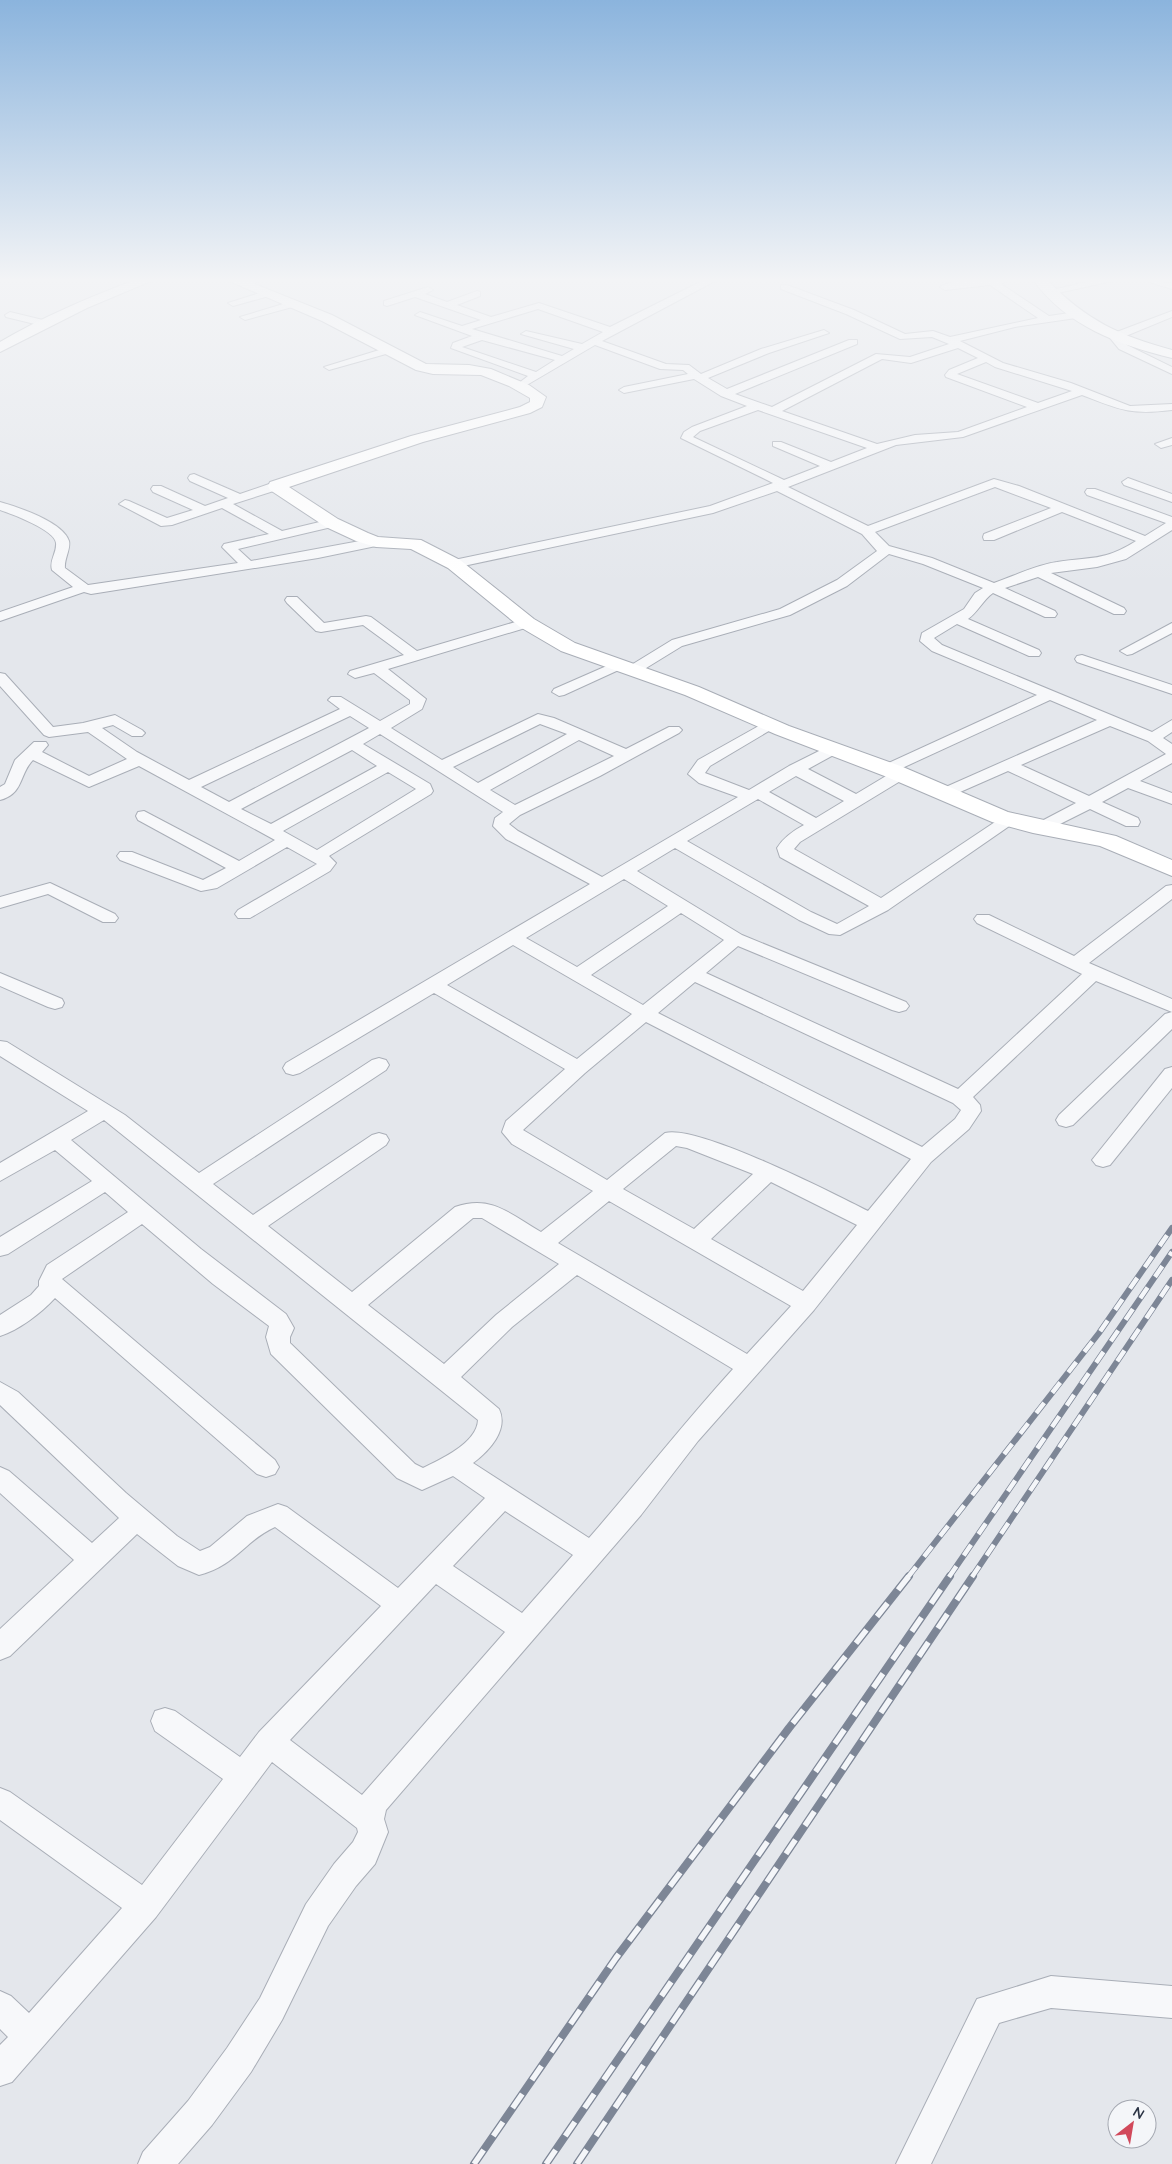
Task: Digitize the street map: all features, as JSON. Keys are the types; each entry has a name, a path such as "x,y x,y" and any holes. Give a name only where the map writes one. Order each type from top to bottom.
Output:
{"street":[{"path":"125,504 164,522 391,447 525,410 537,404 538,397 509,382"},
{"path":"520,386 527,382"},
{"path":"624,390 670,382"},
{"path":"706,382 725,394 878,448"},
{"path":"725,394 755,382"},
{"path":"773,411 829,382"},
{"path":"967,382 1038,407"},
{"path":"1053,382 1133,410 1172,407"},
{"path":"454,564 713,509 904,439 959,435 1083,391"},
{"path":"758,406 696,429 688,434 687,438 868,531 884,549 909,554 944,566 1050,614"},
{"path":"777,444 831,466"},
{"path":"194,478 239,498"},
{"path":"1128,482 1172,498"},
{"path":"868,531 989,484 1000,484 1146,541"},
{"path":"276,486 332,523 376,542"},
{"path":"156,489 204,510"},
{"path":"1091,492 1172,522"},
{"path":"223,504 280,535"},
{"path":"0,506 23,513 59,536 62,544 57,567 83,588"},
{"path":"989,537 1062,508"},
{"path":"248,565 228,547 332,523"},
{"path":"1172,525 1122,556 1110,560 1058,566 992,588 980,596 969,612 927,636 927,642 937,648 1154,738 1172,751"},
{"path":"0,617 83,588 95,590 376,542 415,544 454,564 527,623 568,647 692,691 771,725 894,772 1010,820 1108,841 1170,866"},
{"path":"559,692 626,668 678,642 785,612 842,583 883,553 884,549"},
{"path":"1039,572 1119,611"},
{"path":"292,600 321,628 366,620 414,656"},
{"path":"957,619 1034,653"},
{"path":"355,674 527,623"},
{"path":"1127,651 1172,627"},
{"path":"1082,659 1172,690"},
{"path":"230,808 412,710 419,702 418,699 376,667"},
{"path":"0,677 51,733"},
{"path":"882,906 786,853 785,848 794,838 856,801 894,772 1049,695"},
{"path":"336,700 378,729 514,812"},
{"path":"189,786 350,710"},
{"path":"440,767 538,719 549,721 626,755"},
{"path":"0,795 12,786 21,763 51,733 114,720 137,734"},
{"path":"944,792 1110,720"},
{"path":"771,725 704,763 696,774 705,780 752,793 817,825"},
{"path":"1154,738 1172,725"},
{"path":"89,726 139,760 318,856 327,863 324,867 244,914"},
{"path":"602,884 501,826 501,822 514,812 674,730"},
{"path":"478,790 579,734"},
{"path":"318,856 425,791 424,787 352,744"},
{"path":"293,1068 435,986 512,937 752,793 833,749"},
{"path":"32,753 89,782 139,760"},
{"path":"1042,828 1172,757"},
{"path":"1008,765 1087,803 1132,822"},
{"path":"271,831 388,766"},
{"path":"795,769 856,801"},
{"path":"1127,782 1169,794"},
{"path":"144,816 239,868"},
{"path":"675,840 829,929 840,930 882,906 1010,820"},
{"path":"126,856 202,886 212,884 288,840"},
{"path":"624,871 736,939 899,1006"},
{"path":"0,903 50,888 109,918"},
{"path":"1076,964 1172,890"},
{"path":"578,975 681,906"},
{"path":"982,919 1094,973 1172,1006"},
{"path":"512,937 645,1014 924,1156"},
{"path":"736,939 578,1068 513,1126 512,1132 519,1139 806,1304"},
{"path":"960,1098 1094,973"},
{"path":"155,2164 200,2113 239,2060 271,2009 317,1915 345,1875 364,1853 373,1832 369,1819 374,1802 632,1507 690,1434 806,1304 924,1156 962,1124 971,1112 970,1105 960,1098 694,974"},
{"path":"0,979 55,1003"},
{"path":"435,986 578,1068"},
{"path":"1066,1120 1172,1018"},
{"path":"0,1047 104,1111 139,1136 251,1227 445,1378 490,1416 492,1425 487,1436 454,1464 422,1479 406,1471 279,1347 278,1337 282,1328 278,1320 142,1214 107,1181 56,1140"},
{"path":"197,1184 379,1064"},
{"path":"1103,1160 1172,1074"},
{"path":"0,1173 104,1111"},
{"path":"543,1243 672,1138 691,1141 804,1187 871,1222"},
{"path":"251,1227 379,1140"},
{"path":"695,1241 768,1172"},
{"path":"0,1248 107,1181"},
{"path":"352,1305 463,1213 471,1210 486,1210 750,1367"},
{"path":"0,1327 39,1300 50,1288 50,1280 55,1271 142,1214"},
{"path":"445,1378 504,1321 576,1262"},
{"path":"50,1280 266,1467"},
{"path":"0,1392 137,1518 183,1556 196,1563 211,1561 265,1516 278,1515 400,1604"},
{"path":"454,1464 591,1553"},
{"path":"0,1478 93,1560"},
{"path":"0,2070 145,1906 269,1742 503,1496"},
{"path":"0,1646 137,1518"},
{"path":"434,1568 524,1630"},
{"path":"165,1721 244,1776"},
{"path":"269,1742 369,1819"},
{"path":"0,1802 145,1906"},
{"path":"913,2164 988,2010 1051,1992 1172,2002"},
{"path":"0,2007 30,2036"}],"railway":[{"path":"908,1577 1099,1333 1172,1228"},
{"path":"949,1577 1172,1252"},
{"path":"972,1577 1172,1280"},
{"path":"474,2164 616,1958 789,1728 909,1576"},
{"path":"546,2164 950,1576"},
{"path":"577,2164 973,1576"}]}
